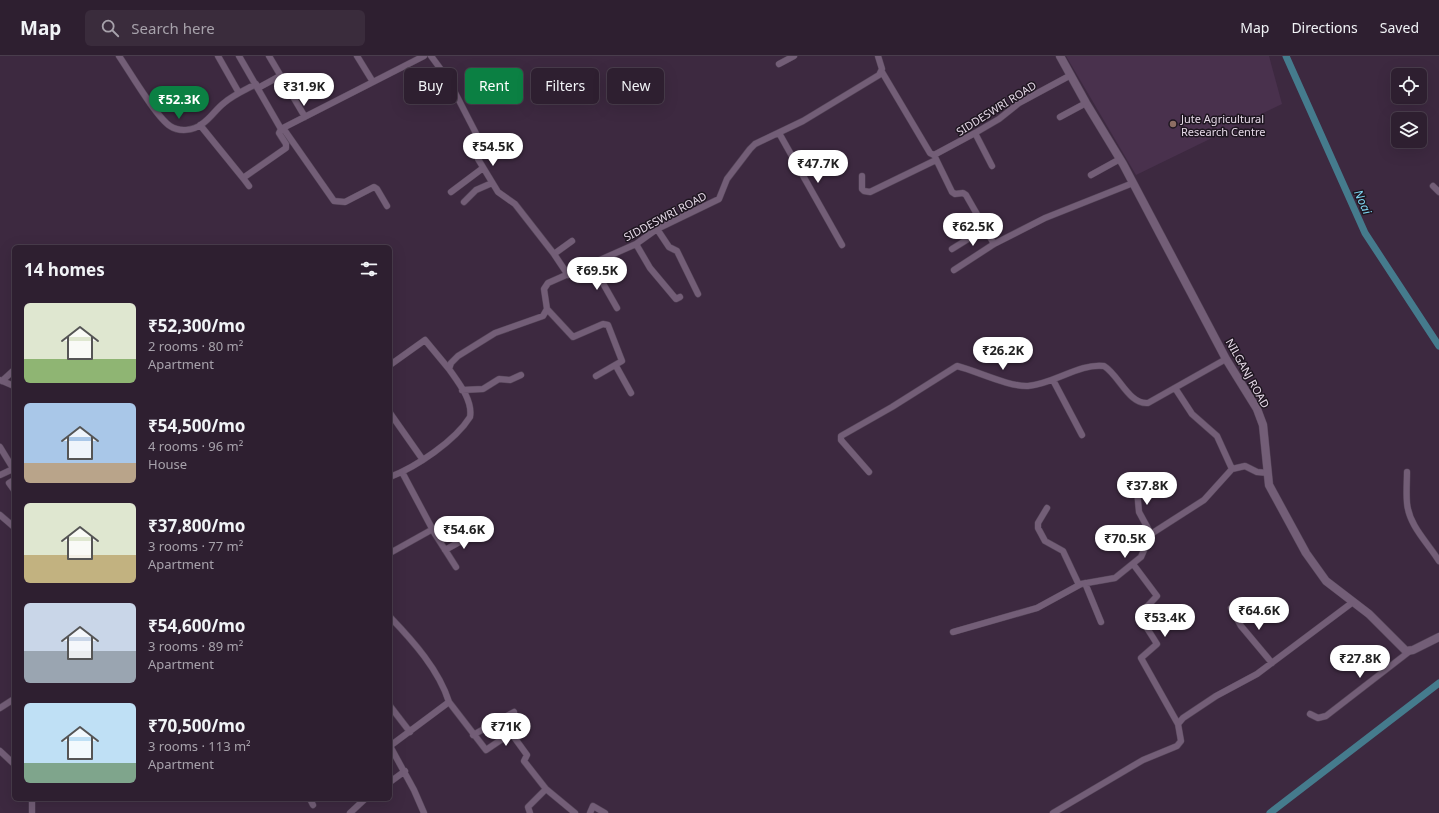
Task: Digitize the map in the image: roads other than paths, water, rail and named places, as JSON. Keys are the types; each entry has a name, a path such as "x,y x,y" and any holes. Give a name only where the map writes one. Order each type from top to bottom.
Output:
{"street":[{"path":"119,56 166,122 171,126 185,130 200,125 213,116 222,104 239,93 280,76"},
{"path":"218,56 239,93"},
{"path":"239,56 282,129 334,201 344,202 374,187 377,189 386,206"},
{"path":"269,56 305,117"},
{"path":"357,56 373,82"},
{"path":"243,178 286,148 286,144 279,133 282,129 424,56"},
{"path":"431,56 448,79 483,147 478,158 492,183 499,194 515,204 554,254 568,275"},
{"path":"779,64 794,56"},
{"path":"878,56 882,66 882,72 930,153 935,157 952,192 955,194 964,193 994,244"},
{"name":"NILGANJ ROAD","path":"1060,56 1120,159 1226,359 1260,416 1263,425 1271,490 1319,574 1334,589 1381,624 1402,648 1410,651"},
{"name":"SIDDESWRI ROAD","path":"547,309 543,293 545,285 636,244 657,229 719,199 727,179 750,149 803,121 882,72"},
{"name":"SIDDESWRI ROAD","path":"862,176 862,189 870,192 975,134 996,121 1019,103 1071,75"},
{"path":"1060,117 1086,103"},
{"path":"200,125 249,186"},
{"path":"779,133 842,245"},
{"path":"975,134 992,166"},
{"path":"1091,174 1120,159"},
{"path":"451,192 483,168"},
{"path":"464,202 476,190 484,188 492,183"},
{"path":"954,270 994,244 1045,218 1133,183"},
{"path":"1433,186 1439,192"},
{"path":"657,229 669,247 676,250 698,294"},
{"path":"952,250 984,229"},
{"path":"554,254 572,241"},
{"path":"636,244 650,268 666,285 673,297 676,299 680,297"},
{"path":"592,264 617,308"},
{"path":"449,369 454,359 484,339 505,328 540,318 547,309 573,337 607,324 623,360 616,366 596,376"},
{"path":"392,364 425,340 449,369 462,390 470,408 470,417 437,450 423,460 392,476"},
{"path":"869,472 841,440 841,436 892,407 955,367 960,367 1024,386 1038,385 1096,365 1106,367 1139,403 1148,403 1226,359"},
{"path":"616,366 631,393"},
{"path":"12,372 1,381 12,385"},
{"path":"462,390 483,389 499,379 510,380 521,375"},
{"path":"1053,380 1082,435"},
{"path":"1175,388 1192,414 1217,436 1232,469"},
{"path":"392,416 423,460"},
{"path":"0,447 12,466"},
{"path":"953,632 1010,614 1036,608 1082,584 1115,578 1141,557 1151,534 1204,500 1232,469 1245,466 1257,472 1268,473"},
{"path":"0,475 12,470"},
{"path":"402,472 433,529 456,567"},
{"path":"1407,472 1407,504 1410,514 1420,535 1439,561"},
{"path":"1136,479 1139,512 1151,534"},
{"path":"1047,508 1038,523 1038,528 1045,541 1064,551 1101,622"},
{"path":"0,515 12,525"},
{"path":"392,552 433,529"},
{"path":"445,550 474,534"},
{"path":"1053,813 1143,760 1177,746 1181,741 1178,724 1141,658 1157,644 1140,617 1141,613 1157,596 1133,564"},
{"path":"1178,724 1183,718 1196,709 1257,674 1353,602"},
{"path":"1231,608 1241,626 1272,663"},
{"path":"392,619 409,637 440,680 449,702 486,750 510,734 513,734 527,754 524,761 546,789 574,813"},
{"path":"1310,714 1318,718 1326,716 1410,651 1439,637"},
{"path":"0,708 12,700"},
{"path":"392,745 449,702"},
{"path":"392,709 410,732"},
{"path":"473,735 514,712"},
{"path":"392,749 405,772 424,813"},
{"path":"0,751 12,762"},
{"path":"392,781 405,772"},
{"path":"530,813 527,808 546,789"},
{"path":"32,801 32,813"},
{"path":"350,813 363,801"},
{"path":"590,813 593,806 605,813"}],"waterway":[{"name":"Noai","path":"1286,56 1365,233 1439,346"},
{"path":"1270,813 1439,683"}],"place":[{"name":"Jute Agricultural Research Centre","path":"1173,124"}]}
